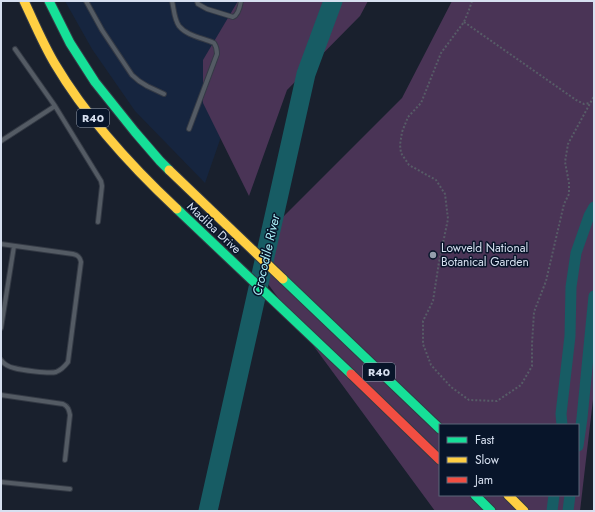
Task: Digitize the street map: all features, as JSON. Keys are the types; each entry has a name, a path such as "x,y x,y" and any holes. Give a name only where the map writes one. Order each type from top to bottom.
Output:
{"main road":[{"name":"Madiba Drive","path":"24,1 48,52 60,72 102,130 133,165 186,218 439,459"},
{"name":"Madiba Drive","path":"50,1 65,33 94,81 151,151 199,199 439,428"},
{"path":"476,496 491,511"},
{"path":"509,496 524,511"}],"lane":[{"path":"86,1 102,30 132,75 147,86 164,94"},
{"path":"172,1 179,26 192,35 214,43 217,50 189,129"},
{"path":"197,1 198,4 207,9 234,17 237,14 242,1"},
{"path":"15,49 54,106 101,181 102,186 98,222"},
{"path":"1,141 54,106"},
{"path":"1,244 73,254 77,255 81,262 68,362 60,370 48,373 14,368 1,360"},
{"path":"1,328 14,246"},
{"path":"1,395 67,406 70,415 65,460"},
{"path":"1,482 70,489"}],"path":[{"path":"472,1 464,22 441,53 421,103 408,117 402,132 400,145 401,153 409,165 436,180 445,194 448,219 433,301 423,321 423,344 431,365 451,387 469,400 497,401 521,385 532,366 534,312 546,281 564,204 568,194 569,183 565,162 568,144 594,96"},
{"path":"464,22 576,100 584,104 590,103"}],"shaded area":[{"path":"65,1 268,1 205,183 135,111 92,49"},
{"path":"238,1 368,1 360,16 287,90 249,196 203,103 203,60"},
{"name":"Lowveld National Botanical Garden","path":"452,1 594,1 594,391 580,511 435,511 268,284 274,226 402,98"}],"waterway":[{"name":"Crocodile River","path":"208,511 306,74 333,1"},
{"path":"562,424 561,414 570,336 571,287 576,253 589,216 594,207"},
{"path":"579,439 594,296"},
{"path":"552,511 554,496"},
{"path":"568,511 570,496"}],"traffic: fast":[{"path":"49,1 70,43 95,82 135,132 169,170"},
{"path":"177,209 351,374"},
{"path":"283,279 439,428"},
{"path":"476,496 491,511"}],"traffic: slow":[{"path":"24,1 51,56 81,103 111,141 143,176 177,209"},
{"path":"169,170 283,279"},
{"path":"509,496 524,511"}],"traffic: jam":[{"path":"351,374 439,459"}],"place":[{"name":"Lowveld National Botanical Garden","path":"433,255"}]}
